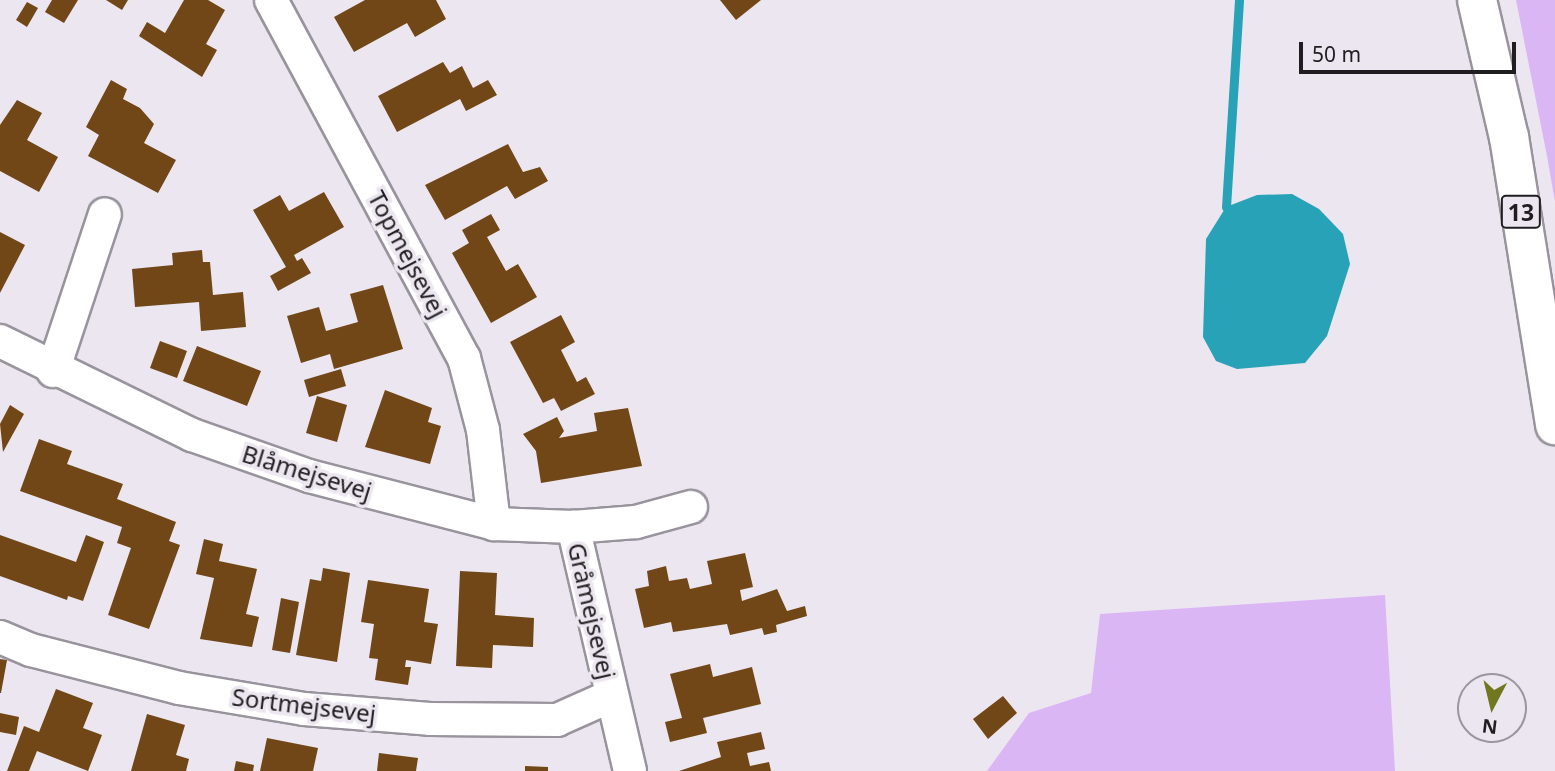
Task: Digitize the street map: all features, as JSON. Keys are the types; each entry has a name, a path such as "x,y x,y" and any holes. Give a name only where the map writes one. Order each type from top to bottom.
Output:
{"main road":[{"name":"13","path":"1477,0 1509,137 1555,425"}],"street":[{"name":"Topmejsevej","path":"271,0 464,358 483,430 495,524"},
{"path":"53,371 105,214"},
{"name":"Blåmejsevej","path":"0,341 53,371 192,435 309,476 495,524 573,527"},
{"name":"Gråmejsevej","path":"630,771 573,527 636,522 691,507"},
{"name":"Sortmejsevej","path":"0,637 30,650 179,688 304,709 430,719 557,720 611,696"}],"shaded area":[{"path":"1516,0 1555,0 1555,202 1547,156"},
{"path":"1385,595 1395,771 987,771 1029,713 1091,693 1100,614"}],"water":[{"path":"1292,194 1319,209 1343,234 1350,264 1327,336 1305,363 1237,369 1216,361 1203,337 1206,239 1226,207 1257,195"}],"building":[{"path":"52,0 78,0 64,23 45,12"},
{"path":"106,0 128,0 122,10"},
{"path":"184,0 208,0 225,10 206,44 217,50 202,77 139,36 147,22 165,33"},
{"path":"365,0 436,0 446,19 415,37 407,23 354,52 334,17"},
{"path":"720,0 761,0 736,20"},
{"path":"27,2 38,8 27,27 16,20"},
{"path":"443,62 450,73 462,66 473,88 488,80 497,95 466,111 460,99 397,132 378,96"},
{"path":"111,80 127,89 123,99 140,108 154,124 144,143 176,160 158,193 88,156 99,135 86,127"},
{"path":"17,100 42,113 27,140 58,157 39,192 0,171 0,125"},
{"path":"508,144 523,172 540,167 548,181 515,199 507,186 445,220 425,185"},
{"path":"324,192 344,227 294,255 297,261 302,258 311,273 278,291 270,276 286,267 253,210 280,195 289,211"},
{"path":"491,214 500,230 487,237 506,271 518,264 537,297 491,323 452,253 469,243 462,230"},
{"path":"0,232 25,245 0,293"},
{"path":"202,250 203,262 210,262 213,295 243,292 246,327 201,331 199,302 135,307 132,269 173,265 172,253"},
{"path":"383,285 403,349 334,369 330,354 301,363 287,316 319,307 326,331 358,322 350,294"},
{"path":"561,315 575,342 561,350 577,382 586,377 595,394 561,411 554,398 543,403 510,342"},
{"path":"160,341 187,351 177,378 150,368"},
{"path":"197,346 261,371 247,406 183,381"},
{"path":"341,369 346,386 309,397 304,380"},
{"path":"385,390 432,408 428,422 441,426 430,464 365,447"},
{"path":"317,396 347,405 337,442 306,433"},
{"path":"10,405 24,414 3,452 0,424"},
{"path":"628,408 642,466 541,483 536,451 523,434 557,417 564,431 559,438 597,431 594,413"},
{"path":"39,439 72,451 67,464 123,484 117,499 176,522 169,541 180,545 149,629 108,615 131,548 117,543 122,527 20,491"},
{"path":"0,535 76,562 86,535 104,542 83,601 68,596 67,600 0,576"},
{"path":"204,539 223,544 219,561 257,569 246,614 259,617 252,647 200,639 214,578 196,574"},
{"path":"745,553 753,587 740,590 742,601 777,589 787,611 805,606 807,616 776,625 777,632 764,635 762,628 730,635 727,624 673,632 671,622 644,628 635,589 649,586 647,571 666,566 669,581 687,578 690,589 712,584 707,561"},
{"path":"323,568 350,573 337,662 296,655 310,579 321,581"},
{"path":"460,571 497,573 495,615 534,618 533,647 493,645 492,668 456,666"},
{"path":"368,580 429,589 424,622 438,624 431,664 406,660 405,667 411,667 408,685 375,680 378,659 369,658 374,624 361,622"},
{"path":"281,598 299,602 290,653 272,650"},
{"path":"0,659 7,660 1,693 0,693"},
{"path":"710,664 713,677 752,667 761,704 703,718 707,733 670,742 665,722 682,718 670,674"},
{"path":"56,689 93,703 83,728 102,735 88,771 37,751 29,771 7,771 24,726 39,732"},
{"path":"1003,696 1017,713 988,739 973,719"},
{"path":"0,713 19,717 16,735 0,732"},
{"path":"147,714 185,725 176,755 189,759 186,771 131,771"},
{"path":"761,732 765,749 747,753 750,766 769,762 771,771 679,771 721,757 717,742"},
{"path":"267,738 318,748 313,771 260,771"},
{"path":"379,753 418,758 416,771 377,771"},
{"path":"236,761 254,765 253,771 234,771"},
{"path":"525,766 548,767 548,771 525,771"}],"waterway":[{"path":"1226,207 1239,0"}]}
